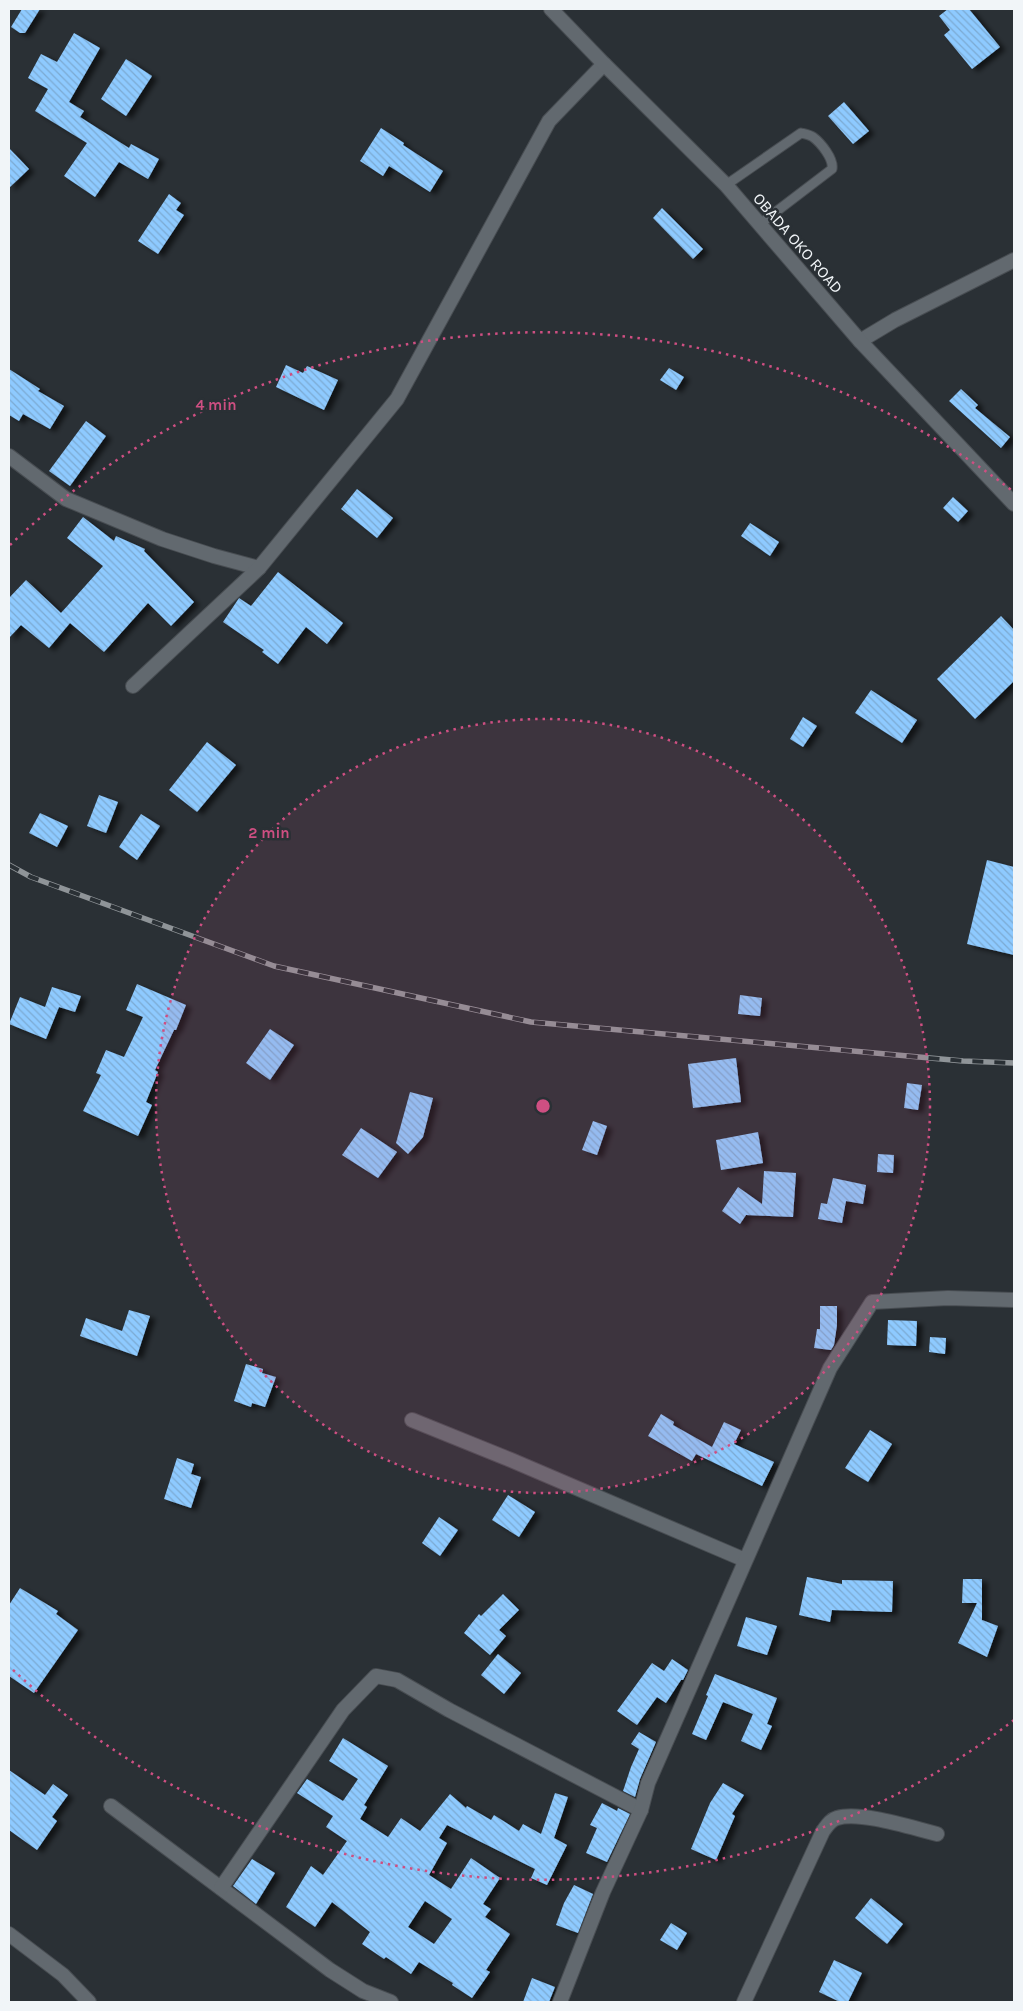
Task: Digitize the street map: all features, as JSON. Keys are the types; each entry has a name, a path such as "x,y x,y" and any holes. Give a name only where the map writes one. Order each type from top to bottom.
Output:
{"street":[{"name":"OBADA OKO ROAD","path":"552,9 604,64 726,185 860,341 1014,504"},
{"path":"133,686 259,568 397,399 549,121 604,64"},
{"path":"860,341 895,320 1014,260"},
{"path":"9,456 66,499 162,539 259,568"},
{"path":"560,2002 603,1892 641,1810 648,1783 830,1368 872,1302 948,1298 1014,1300"},
{"path":"412,1420 746,1560"},
{"path":"222,1888 343,1710 376,1676 397,1680 449,1710 641,1810"},
{"path":"112,1806 330,1970 363,1990 391,2002"},
{"path":"744,2002 823,1831 830,1821 838,1818 866,1818 937,1834"},
{"path":"9,1934 63,1975 79,1989 89,2002"}],"lane":[{"path":"726,185 801,133 813,137 832,159 832,169 760,224"}],"building":[{"path":"22,9 40,9 25,33 20,33 11,27"},
{"path":"948,9 969,9 1000,47 972,69 944,35 950,30 939,16"},
{"path":"74,33 100,48 69,102 84,111 80,117 129,148 131,144 159,159 148,179 119,162 95,197 64,176 87,143 35,111 48,89 28,78 41,54 57,62"},
{"path":"126,59 152,76 126,116 101,99"},
{"path":"844,102 869,131 853,144 828,116"},
{"path":"381,128 443,171 430,192 389,166 383,176 360,161"},
{"path":"9,148 29,169 9,188"},
{"path":"169,194 181,203 176,210 184,215 158,254 138,241"},
{"path":"662,208 703,249 693,259 653,218"},
{"path":"286,365 303,373 307,366 338,380 324,410 276,387"},
{"path":"669,368 684,377 676,390 660,380"},
{"path":"9,369 40,389 38,391 64,406 50,429 23,414 19,421 9,415"},
{"path":"961,389 978,405 975,408 1010,437 1001,448 949,401"},
{"path":"86,421 106,436 70,486 49,471"},
{"path":"357,489 393,518 377,538 341,509"},
{"path":"953,497 968,511 958,522 943,508"},
{"path":"83,517 114,541 116,536 145,549 144,551 194,602 171,626 148,603 104,652 70,623 49,648 21,625 9,638 9,598 26,580 61,613 103,566 67,538"},
{"path":"750,523 779,542 770,556 741,536"},
{"path":"278,572 343,623 327,644 306,627 278,664 262,652 264,650 223,622 239,598 251,606"},
{"path":"1001,616 1014,630 1014,681 975,719 937,679"},
{"path":"871,690 917,720 902,743 855,713"},
{"path":"803,717 817,726 803,747 790,739"},
{"path":"207,742 236,765 197,812 169,790"},
{"path":"99,795 118,802 106,833 87,826"},
{"path":"40,813 68,826 57,847 29,833"},
{"path":"141,814 160,826 137,860 119,847"},
{"path":"987,860 1014,867 1014,955 967,944"},
{"path":"137,984 186,1005 176,1030 174,1030 155,1070 158,1072 146,1102 152,1105 138,1136 83,1111 101,1075 96,1073 106,1050 124,1057 143,1017 126,1010"},
{"path":"52,987 81,996 75,1012 59,1007 46,1039 9,1024 20,997 45,1007"},
{"path":"740,995 762,998 760,1016 738,1014"},
{"path":"270,1029 294,1045 270,1080 246,1063"},
{"path":"736,1058 741,1102 693,1108 688,1064"},
{"path":"907,1083 922,1085 918,1110 904,1108"},
{"path":"410,1092 433,1098 423,1137 408,1154 396,1143"},
{"path":"593,1121 607,1126 597,1155 582,1150"},
{"path":"361,1128 397,1152 378,1178 342,1155"},
{"path":"758,1132 763,1163 721,1170 716,1140"},
{"path":"878,1154 894,1155 893,1173 877,1172"},
{"path":"764,1171 796,1173 793,1217 746,1215 740,1224 722,1211 738,1187 762,1204"},
{"path":"833,1178 866,1185 863,1204 846,1201 842,1223 818,1219 821,1203 827,1204"},
{"path":"820,1306 837,1306 837,1325 834,1345 831,1350 814,1348 817,1329 820,1329"},
{"path":"129,1310 150,1316 137,1356 80,1336 86,1318 122,1331"},
{"path":"888,1320 917,1321 916,1346 887,1345"},
{"path":"930,1337 946,1338 945,1354 929,1352"},
{"path":"246,1364 263,1369 262,1373 276,1377 265,1407 252,1403 251,1407 234,1401"},
{"path":"661,1414 674,1422 673,1425 712,1447 724,1422 741,1430 734,1444 774,1462 762,1486 696,1454 692,1461 648,1436"},
{"path":"870,1430 892,1444 868,1482 845,1468"},
{"path":"177,1458 194,1464 191,1474 201,1477 191,1508 164,1499"},
{"path":"508,1495 535,1512 519,1537 492,1520"},
{"path":"439,1517 458,1530 440,1556 422,1543"},
{"path":"807,1577 842,1584 842,1580 893,1581 892,1612 832,1610 830,1622 799,1615"},
{"path":"963,1579 982,1579 982,1620 998,1626 987,1657 958,1643 977,1603 962,1603"},
{"path":"20,1588 58,1611 56,1614 78,1630 34,1693 9,1676 9,1605"},
{"path":"503,1594 519,1610 499,1630 506,1636 490,1655 464,1633 479,1614 481,1616"},
{"path":"746,1617 777,1626 767,1655 737,1646"},
{"path":"498,1654 521,1673 504,1694 481,1675"},
{"path":"672,1659 688,1670 666,1703 657,1697 637,1725 617,1711 652,1663 664,1671"},
{"path":"715,1674 777,1698 767,1724 772,1726 761,1750 741,1741 753,1714 723,1702 706,1740 692,1734"},
{"path":"639,1732 656,1742 640,1779 635,1797 623,1791 639,1749 631,1744"},
{"path":"343,1738 388,1766 364,1805 367,1807 360,1819 388,1837 401,1818 420,1831 450,1794 466,1808 467,1806 491,1820 494,1815 519,1831 523,1824 541,1834 555,1793 568,1797 554,1838 567,1845 547,1885 531,1878 535,1869 447,1825 439,1838 447,1843 429,1875 451,1889 471,1858 500,1878 483,1904 491,1909 485,1917 510,1934 486,1970 490,1972 472,1998 452,1985 453,1983 419,1962 411,1974 362,1944 370,1932 332,1902 315,1927 286,1907 311,1866 323,1875 347,1841 326,1827 333,1816 297,1793 307,1779 343,1801 358,1779 329,1761","holes":["425,1901 452,1919 434,1944 408,1927"]},
{"path":"9,1770 45,1795 53,1784 68,1795 52,1817 57,1821 37,1850 9,1830"},
{"path":"723,1783 744,1795 732,1814 735,1816 716,1860 691,1849 710,1803"},
{"path":"602,1803 617,1811 618,1808 630,1814 607,1862 586,1853 597,1828 590,1825"},
{"path":"252,1859 275,1873 256,1904 233,1886"},
{"path":"574,1885 593,1894 578,1933 556,1925 564,1903"},
{"path":"871,1898 903,1924 887,1944 855,1918"},
{"path":"671,1923 687,1933 677,1950 660,1940"},
{"path":"834,1960 862,1973 848,2002 840,2002 819,1992"},
{"path":"532,1978 555,1987 549,2002 523,2002"}],"railway":[{"path":"9,865 31,877 274,966 531,1022 963,1061 1014,1063"}]}
